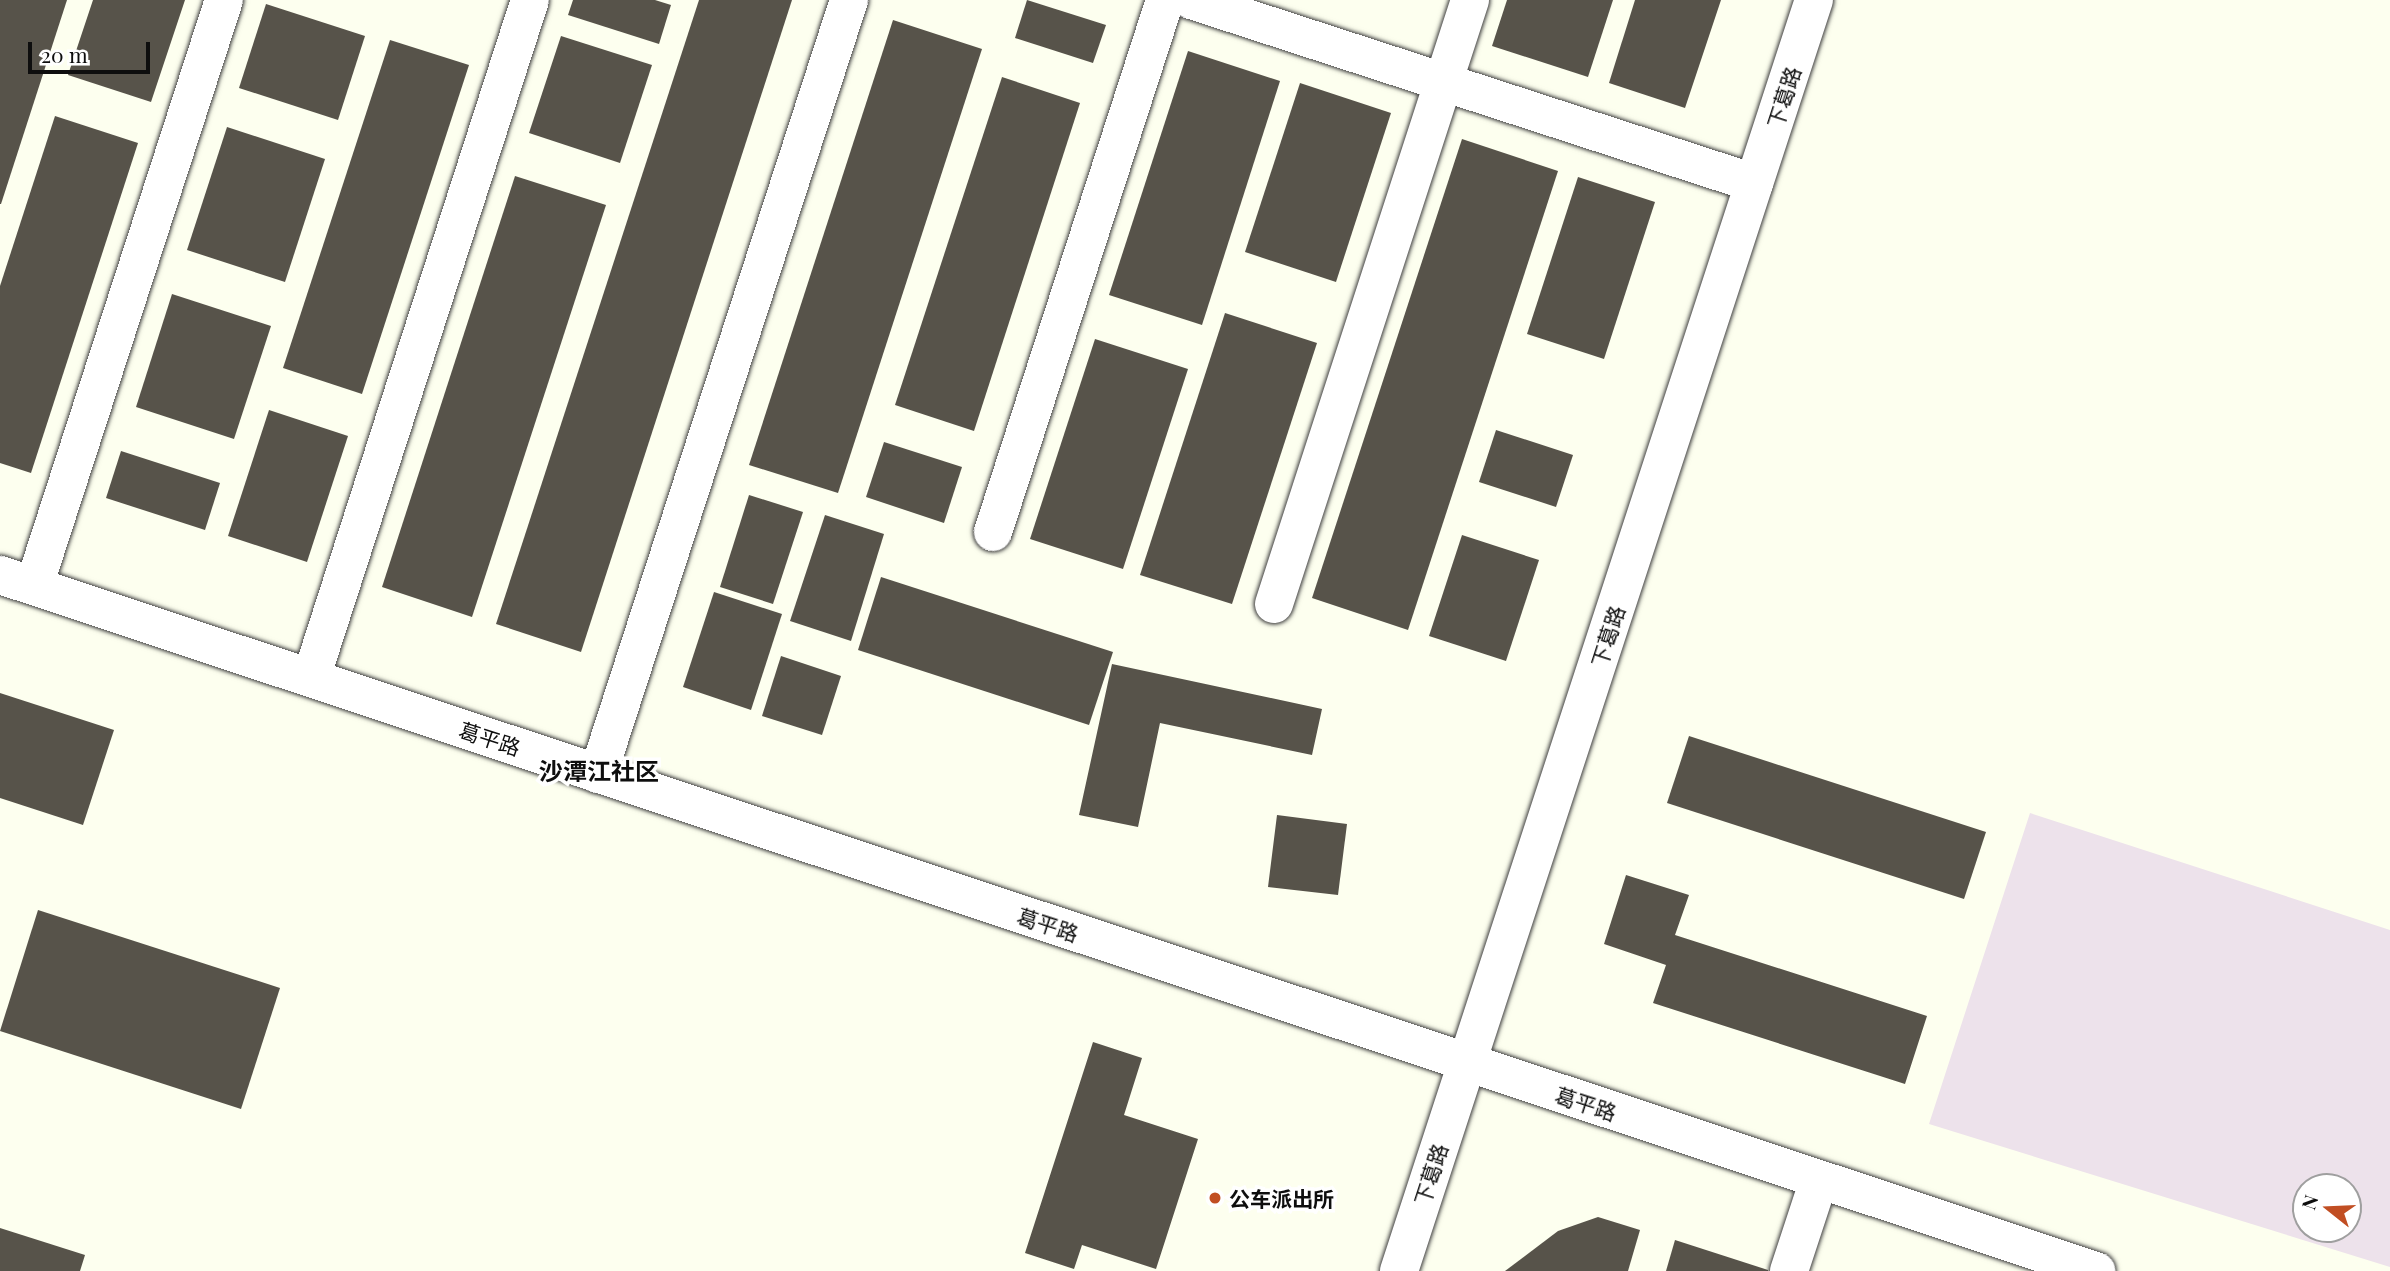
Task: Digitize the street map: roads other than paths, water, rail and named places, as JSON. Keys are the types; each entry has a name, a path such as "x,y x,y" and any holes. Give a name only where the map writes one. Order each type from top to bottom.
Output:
{"street":[{"path":"17,581 224,0"},
{"path":"311,678 530,0"},
{"path":"598,774 849,0"},
{"path":"993,532 1165,0"},
{"path":"1191,0 1754,183"},
{"path":"1274,604 1470,0"},
{"name":"下葛路","path":"1399,1271 1814,0"},
{"name":"葛平路","path":"17,581 2096,1271"},
{"path":"1789,1271 1819,1180"}],"place":[{"name":"公车派出所","path":"1215,1198"}],"district":[{"name":"沙潭江社区","path":"599,771"}]}
